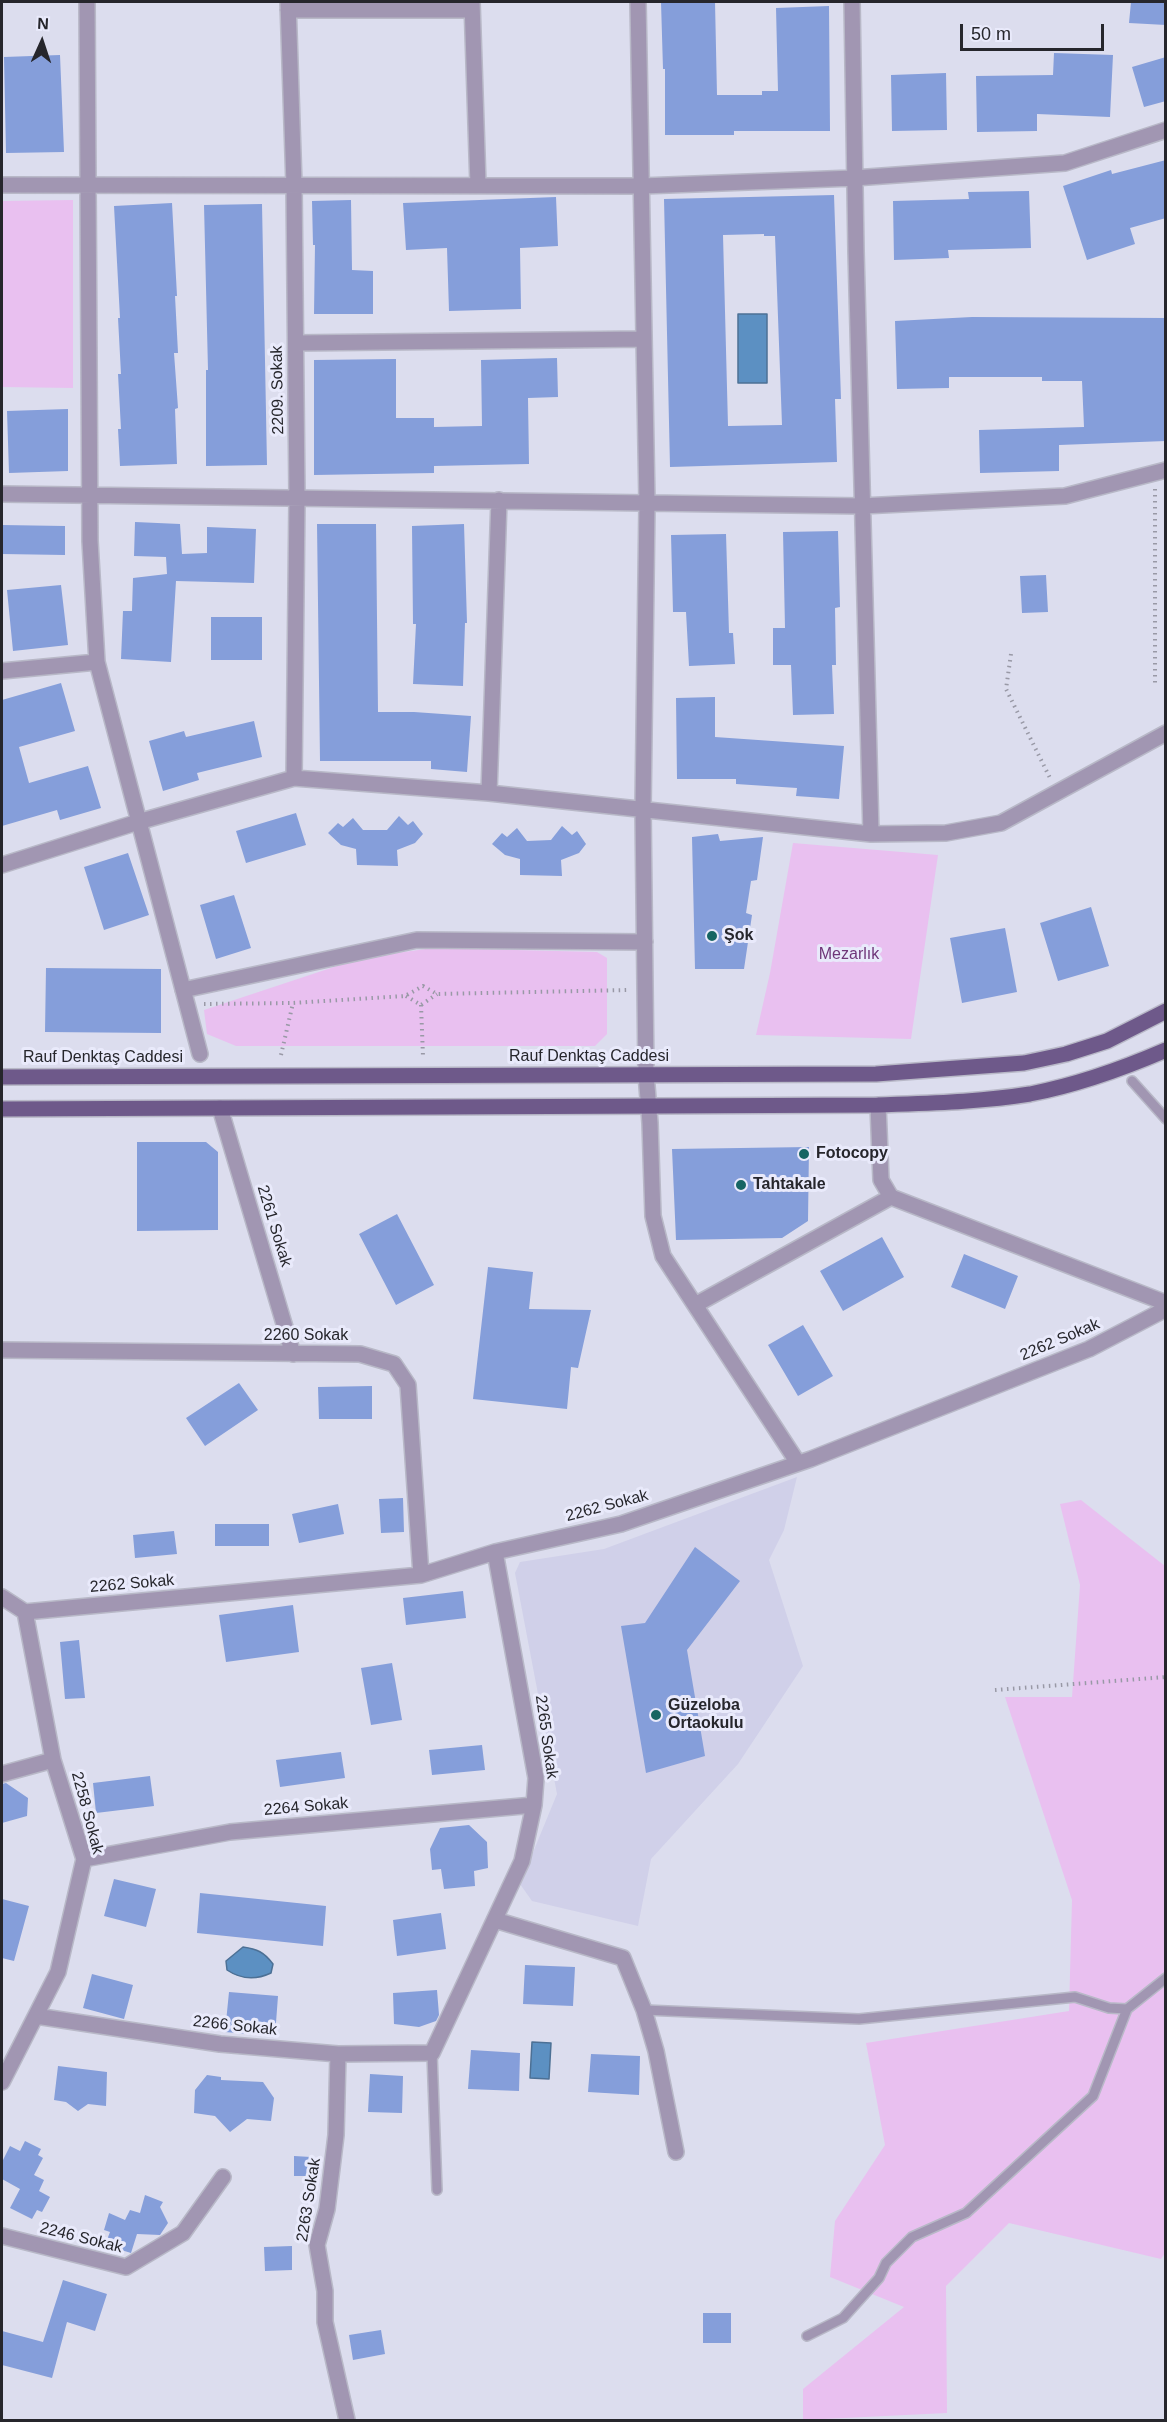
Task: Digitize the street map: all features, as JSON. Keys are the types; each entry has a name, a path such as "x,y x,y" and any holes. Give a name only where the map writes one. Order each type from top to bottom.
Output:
{"main road":[{"name":"Rauf Denktaş Caddesi","path":"2,1077 876,1074 1024,1063 1066,1054 1107,1041 1166,1011"},
{"path":"2,1109 878,1105 966,1101 1030,1094 1128,1067 1166,1050"}],"street":[{"path":"87,2 89,495 97,662 200,1054"},
{"path":"638,2 647,503 643,809 646,1074 653,1216 663,1256 798,1463"},
{"path":"852,2 854,178 871,834"},
{"path":"288,6 472,6 478,185"},
{"name":"2209. Sokak","path":"288,6 296,342 294,778"},
{"path":"2,185 642,186 854,178 1065,164 1166,130"},
{"path":"296,342 644,339"},
{"path":"2,494 862,506 1065,496 1160,472"},
{"path":"489,793 499,501"},
{"path":"2,671 97,662"},
{"path":"2,865 138,822 294,778 489,793 871,834 946,833 1001,823 1166,733"},
{"path":"185,997 417,940 645,942"},
{"path":"878,1105 881,1180 891,1197 1166,1303"},
{"name":"2261 Sokak","path":"220,1108 293,1354"},
{"path":"695,1305 891,1197"},
{"name":"2262 Sokak","path":"25,1612 421,1575 495,1551 621,1524 798,1463 1089,1349 1166,1309"},
{"name":"2260 Sokak","path":"2,1350 360,1354 394,1364 408,1385 421,1575"},
{"name":"2265 Sokak","path":"432,2053 522,1861 534,1805 536,1778 495,1551"},
{"path":"2,1597 25,1612"},
{"name":"2258 Sokak","path":"2,2082 57,1972 84,1859 53,1760 25,1612"},
{"path":"2,1774 53,1760"},
{"name":"2264 Sokak","path":"84,1859 230,1832 534,1805"},
{"path":"495,1920 623,1958 644,2010 656,2051 676,2152"},
{"name":"2266 Sokak","path":"36,2016 220,2044 338,2054 432,2053"},
{"name":"2263 Sokak","path":"338,2054 336,2135 327,2209 317,2245 325,2291 325,2322 347,2421"},
{"name":"2246 Sokak","path":"2,2236 126,2268 183,2233 223,2177"}],"lane":[{"path":"1132,1080 1166,1119"},
{"path":"807,2336 843,2318 879,2278 886,2263 912,2237 966,2213 1093,2096 1127,2009 1166,1978"},
{"path":"644,2010 859,2019 1075,1997 1109,2008 1127,2009"},
{"path":"432,2053 437,2190"}],"path":[{"path":"1155,684 1160,472"},
{"path":"1011,654 1006,689 1057,792"},
{"path":"185,997 293,1003 405,996 423,986 437,994 646,989"},
{"path":"421,1005 437,994"},
{"path":"405,996 421,1005"},
{"path":"280,1055 293,1003"},
{"path":"421,1005 423,1056"},
{"path":"995,1690 1166,1677"}],"shaded area":[{"name":"Güzeloba Ortaokulu","path":"797,1477 784,1530 769,1560 803,1666 738,1764 651,1859 638,1926 532,1901 520,1884 557,1794 515,1573 520,1562 604,1549"}],"green space":[{"path":"73,200 73,388 2,387 2,201"},
{"name":"Mezarlık","path":"793,843 938,855 911,1039 756,1035 770,973"},
{"path":"433,948 597,952 607,958 607,1034 595,1046 236,1046 207,1034 204,1010 361,958"},
{"path":"1081,1500 1165,1566 1165,2253 1161,2259 1009,2223 946,2286 947,2413 803,2420 803,2389 904,2307 830,2277 835,2221 885,2145 866,2043 1069,2011 1072,1900 1005,1697 1072,1697 1080,1585 1060,1504"}],"water":[{"path":"738,314 767,314 767,383 738,383"},
{"path":"243,1947 263,1954 273,1964 271,1973 249,1978 238,1976 227,1970 226,1961"},
{"path":"532,2042 551,2043 549,2079 530,2078"}],"building":[{"path":"661,2 715,2 717,95 762,95 762,91 778,91 776,8 829,6 830,131 734,131 734,135 665,135 665,69 663,69"},
{"path":"1131,2 1166,2 1166,25 1129,23"},
{"path":"1054,53 1113,55 1110,117 1037,114 1037,131 977,132 976,76 1053,75"},
{"path":"60,55 64,152 6,153 4,57"},
{"path":"1166,57 1166,101 1144,107 1132,67"},
{"path":"946,73 947,130 892,131 891,75"},
{"path":"1166,160 1166,218 1130,228 1135,244 1087,260 1063,186 1111,170 1112,174"},
{"path":"1029,191 1031,248 948,250 949,258 894,260 893,201 969,199 968,192"},
{"path":"834,195 841,399 835,399 837,462 670,467 664,199","holes":["764,234 764,236 775,236 782,425 728,426 723,235"]},
{"path":"556,197 558,246 520,248 521,309 449,311 447,248 406,250 403,203"},
{"path":"351,200 352,270 373,271 373,314 314,314 315,245 313,245 312,201"},
{"path":"172,203 177,296 175,296 178,353 174,353 178,408 175,409 177,464 120,466 118,429 121,429 118,374 121,374 118,318 120,318 114,206"},
{"path":"262,204 267,465 206,466 206,370 208,370 204,205"},
{"path":"972,317 1166,318 1166,441 1059,445 1059,471 980,473 979,430 1084,427 1082,381 1042,381 1042,377 949,377 949,388 897,389 895,321"},
{"path":"557,358 558,397 528,398 529,464 434,466 434,473 314,475 314,360 396,359 396,418 434,418 434,427 482,426 481,360"},
{"path":"68,409 68,471 9,473 7,411"},
{"path":"135,522 180,524 182,554 207,553 207,527 256,529 254,583 176,581 171,662 121,659 123,611 132,611 133,578 167,574 166,557 134,556"},
{"path":"317,524 376,524 378,712 471,716 467,772 431,769 431,761 320,761"},
{"path":"464,524 467,623 465,623 463,686 413,684 416,624 413,624 412,526"},
{"path":"2,525 65,526 65,555 2,554"},
{"path":"838,531 840,607 835,608 836,665 832,665 834,714 793,715 791,665 773,665 773,628 785,628 783,532"},
{"path":"726,534 729,633 733,633 735,664 689,666 686,612 673,612 671,535"},
{"path":"1046,575 1048,612 1022,613 1020,576"},
{"path":"61,585 68,645 13,651 7,590"},
{"path":"211,617 262,617 262,660 211,660"},
{"path":"61,683 75,731 19,747 29,783 88,766 101,808 60,820 57,810 2,826 2,700"},
{"path":"715,697 715,737 844,746 839,799 796,796 797,788 736,784 736,779 677,779 676,698"},
{"path":"254,721 262,757 197,773 199,780 163,791 149,741 184,731 186,737"},
{"path":"296,813 306,845 246,863 236,831"},
{"path":"399,816 408,825 413,821 423,834 415,843 397,850 398,866 357,865 356,849 341,845 328,833 338,823 343,827 353,818 363,830 387,830"},
{"path":"562,826 572,835 577,831 586,844 579,853 561,860 562,876 520,875 520,859 505,855 492,844 502,833 507,837 517,828 527,841 551,840"},
{"path":"718,834 720,841 763,837 757,880 751,881 746,913 752,915 744,969 695,969 692,837"},
{"path":"128,853 149,915 104,930 84,867"},
{"path":"234,895 251,948 216,959 200,905"},
{"path":"1091,907 1109,966 1058,981 1040,923"},
{"path":"1005,928 1017,992 962,1003 950,938"},
{"path":"46,968 161,969 161,1033 45,1032"},
{"path":"137,1142 206,1142 218,1152 218,1230 137,1231"},
{"name":"Tahtakale","path":"809,1147 808,1221 782,1238 676,1240 672,1149"},
{"path":"397,1214 434,1285 396,1305 359,1234"},
{"path":"882,1237 904,1277 843,1311 820,1271"},
{"path":"964,1254 1018,1276 1005,1309 951,1287"},
{"path":"488,1267 533,1272 529,1309 591,1310 578,1368 571,1367 567,1409 473,1399"},
{"path":"803,1325 833,1376 798,1396 768,1345"},
{"path":"239,1383 258,1410 205,1446 186,1418"},
{"path":"372,1386 372,1419 319,1419 318,1387"},
{"path":"403,1498 404,1532 381,1533 379,1499"},
{"path":"338,1504 344,1534 299,1543 292,1514"},
{"path":"215,1524 269,1524 269,1546 215,1546"},
{"path":"174,1531 177,1554 135,1558 133,1535"},
{"path":"695,1547 740,1581 687,1650 705,1756 646,1773 621,1626 645,1623"},
{"path":"463,1591 466,1618 406,1625 403,1598"},
{"path":"293,1605 299,1652 226,1662 219,1615"},
{"path":"79,1640 85,1698 65,1699 60,1642"},
{"path":"392,1663 402,1720 371,1725 361,1668"},
{"path":"482,1745 485,1770 432,1775 429,1750"},
{"path":"341,1752 345,1778 280,1787 276,1760"},
{"path":"150,1776 154,1806 96,1813 93,1783"},
{"path":"6,1783 28,1798 27,1816 2,1823 2,1784"},
{"path":"469,1825 487,1842 488,1868 474,1871 475,1886 444,1889 441,1869 432,1870 430,1849 440,1828"},
{"path":"114,1879 156,1889 146,1927 104,1916"},
{"path":"200,1893 326,1906 323,1946 197,1933"},
{"path":"2,1899 29,1906 14,1961 2,1958"},
{"path":"441,1913 446,1949 397,1956 393,1920"},
{"path":"525,1965 575,1967 573,2006 523,2004"},
{"path":"92,1974 133,1985 124,2019 83,2008"},
{"path":"437,1990 439,2015 436,2021 419,2027 394,2024 393,1993"},
{"path":"229,1992 278,1996 275,2036 225,2032"},
{"path":"471,2050 520,2053 519,2091 468,2089"},
{"path":"591,2054 640,2056 639,2095 588,2092"},
{"path":"58,2066 107,2072 106,2106 88,2104 78,2111 66,2102 54,2100"},
{"path":"370,2074 403,2076 402,2113 368,2112"},
{"path":"207,2075 221,2077 221,2080 263,2082 274,2098 271,2121 247,2119 230,2132 215,2116 194,2113 195,2090"},
{"path":"25,2141 41,2149 38,2155 43,2158 34,2175 44,2180 39,2191 50,2197 42,2212 37,2210 32,2219 10,2208 20,2189 2,2179 2,2162 10,2146 20,2151"},
{"path":"294,2156 311,2157 311,2176 294,2176"},
{"path":"145,2195 163,2202 160,2207 168,2223 160,2235 137,2234 131,2253 105,2245 110,2232 104,2230 109,2213 125,2220 130,2210 140,2213"},
{"path":"292,2246 292,2270 265,2271 264,2247"},
{"path":"63,2280 107,2294 95,2331 67,2322 52,2378 2,2365 2,2331 43,2342"},
{"path":"703,2313 731,2313 731,2343 703,2343"},
{"path":"381,2330 385,2354 353,2360 349,2335"}],"place":[{"name":"Şok","path":"712,936"},
{"name":"Fotocopy","path":"804,1154"},
{"name":"Tahtakale","path":"741,1185"},
{"name":"Güzeloba Ortaokulu","path":"656,1715"}]}
